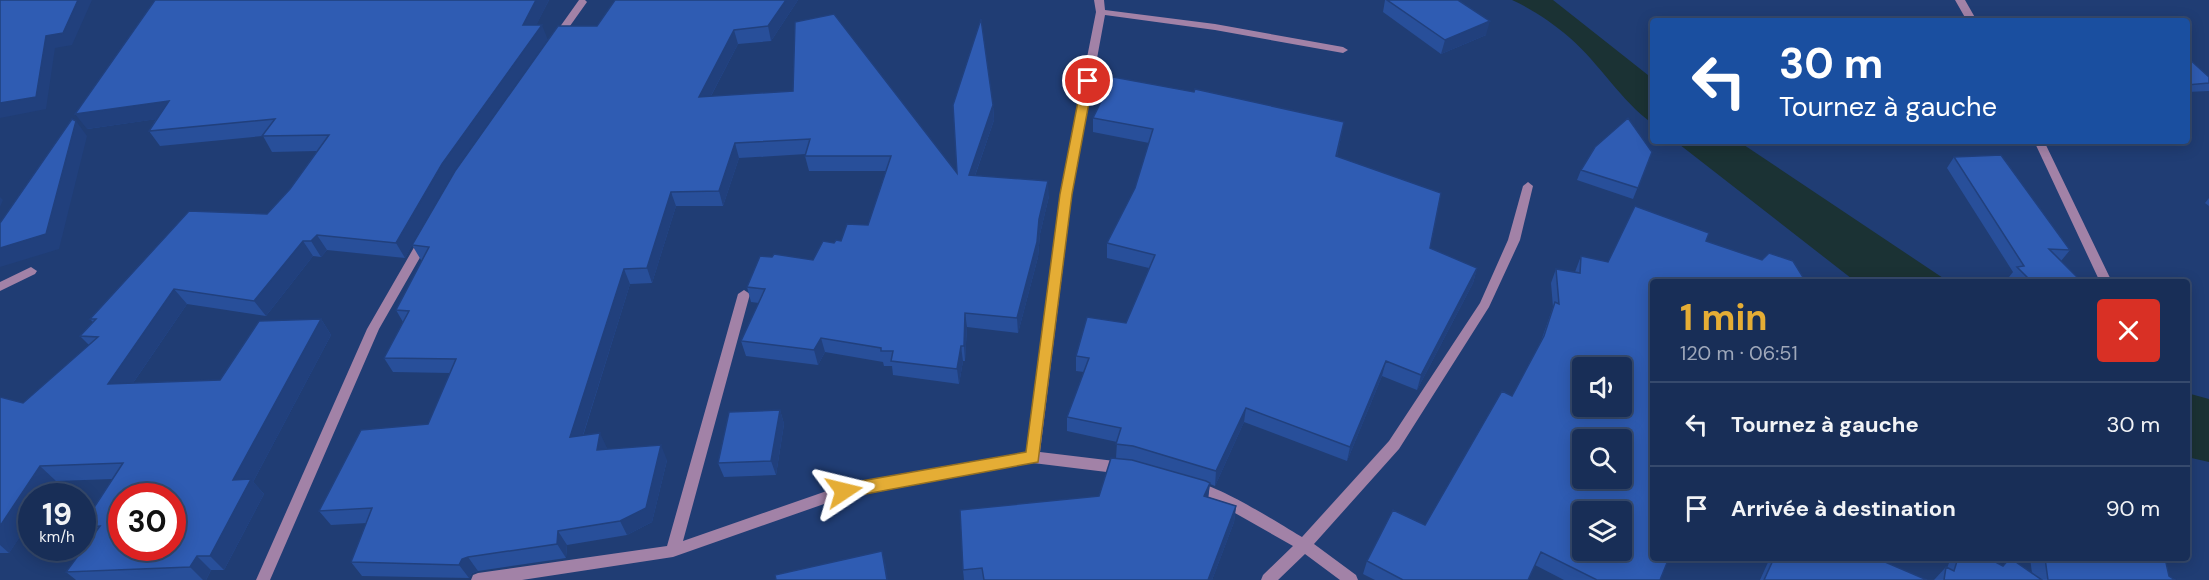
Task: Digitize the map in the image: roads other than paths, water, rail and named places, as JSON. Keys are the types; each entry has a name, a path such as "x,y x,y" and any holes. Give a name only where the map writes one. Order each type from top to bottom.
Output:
{"street":[{"path":"1033,457 1066,194 1101,12 1099,0"},
{"path":"1960,0 1969,18"},
{"path":"549,49 582,2"},
{"path":"1101,12 1215,27 1343,50"},
{"path":"2040,144 2105,279"},
{"path":"1268,580 1304,545 1394,445 1485,304 1514,240 1528,186"},
{"path":"263,580 373,329 433,225"},
{"path":"0,287 30,271"},
{"path":"673,551 744,294"},
{"path":"478,580 673,551 844,491 1033,457 1132,469"},
{"path":"1176,482 1209,491 1304,545 1351,580"}]}
